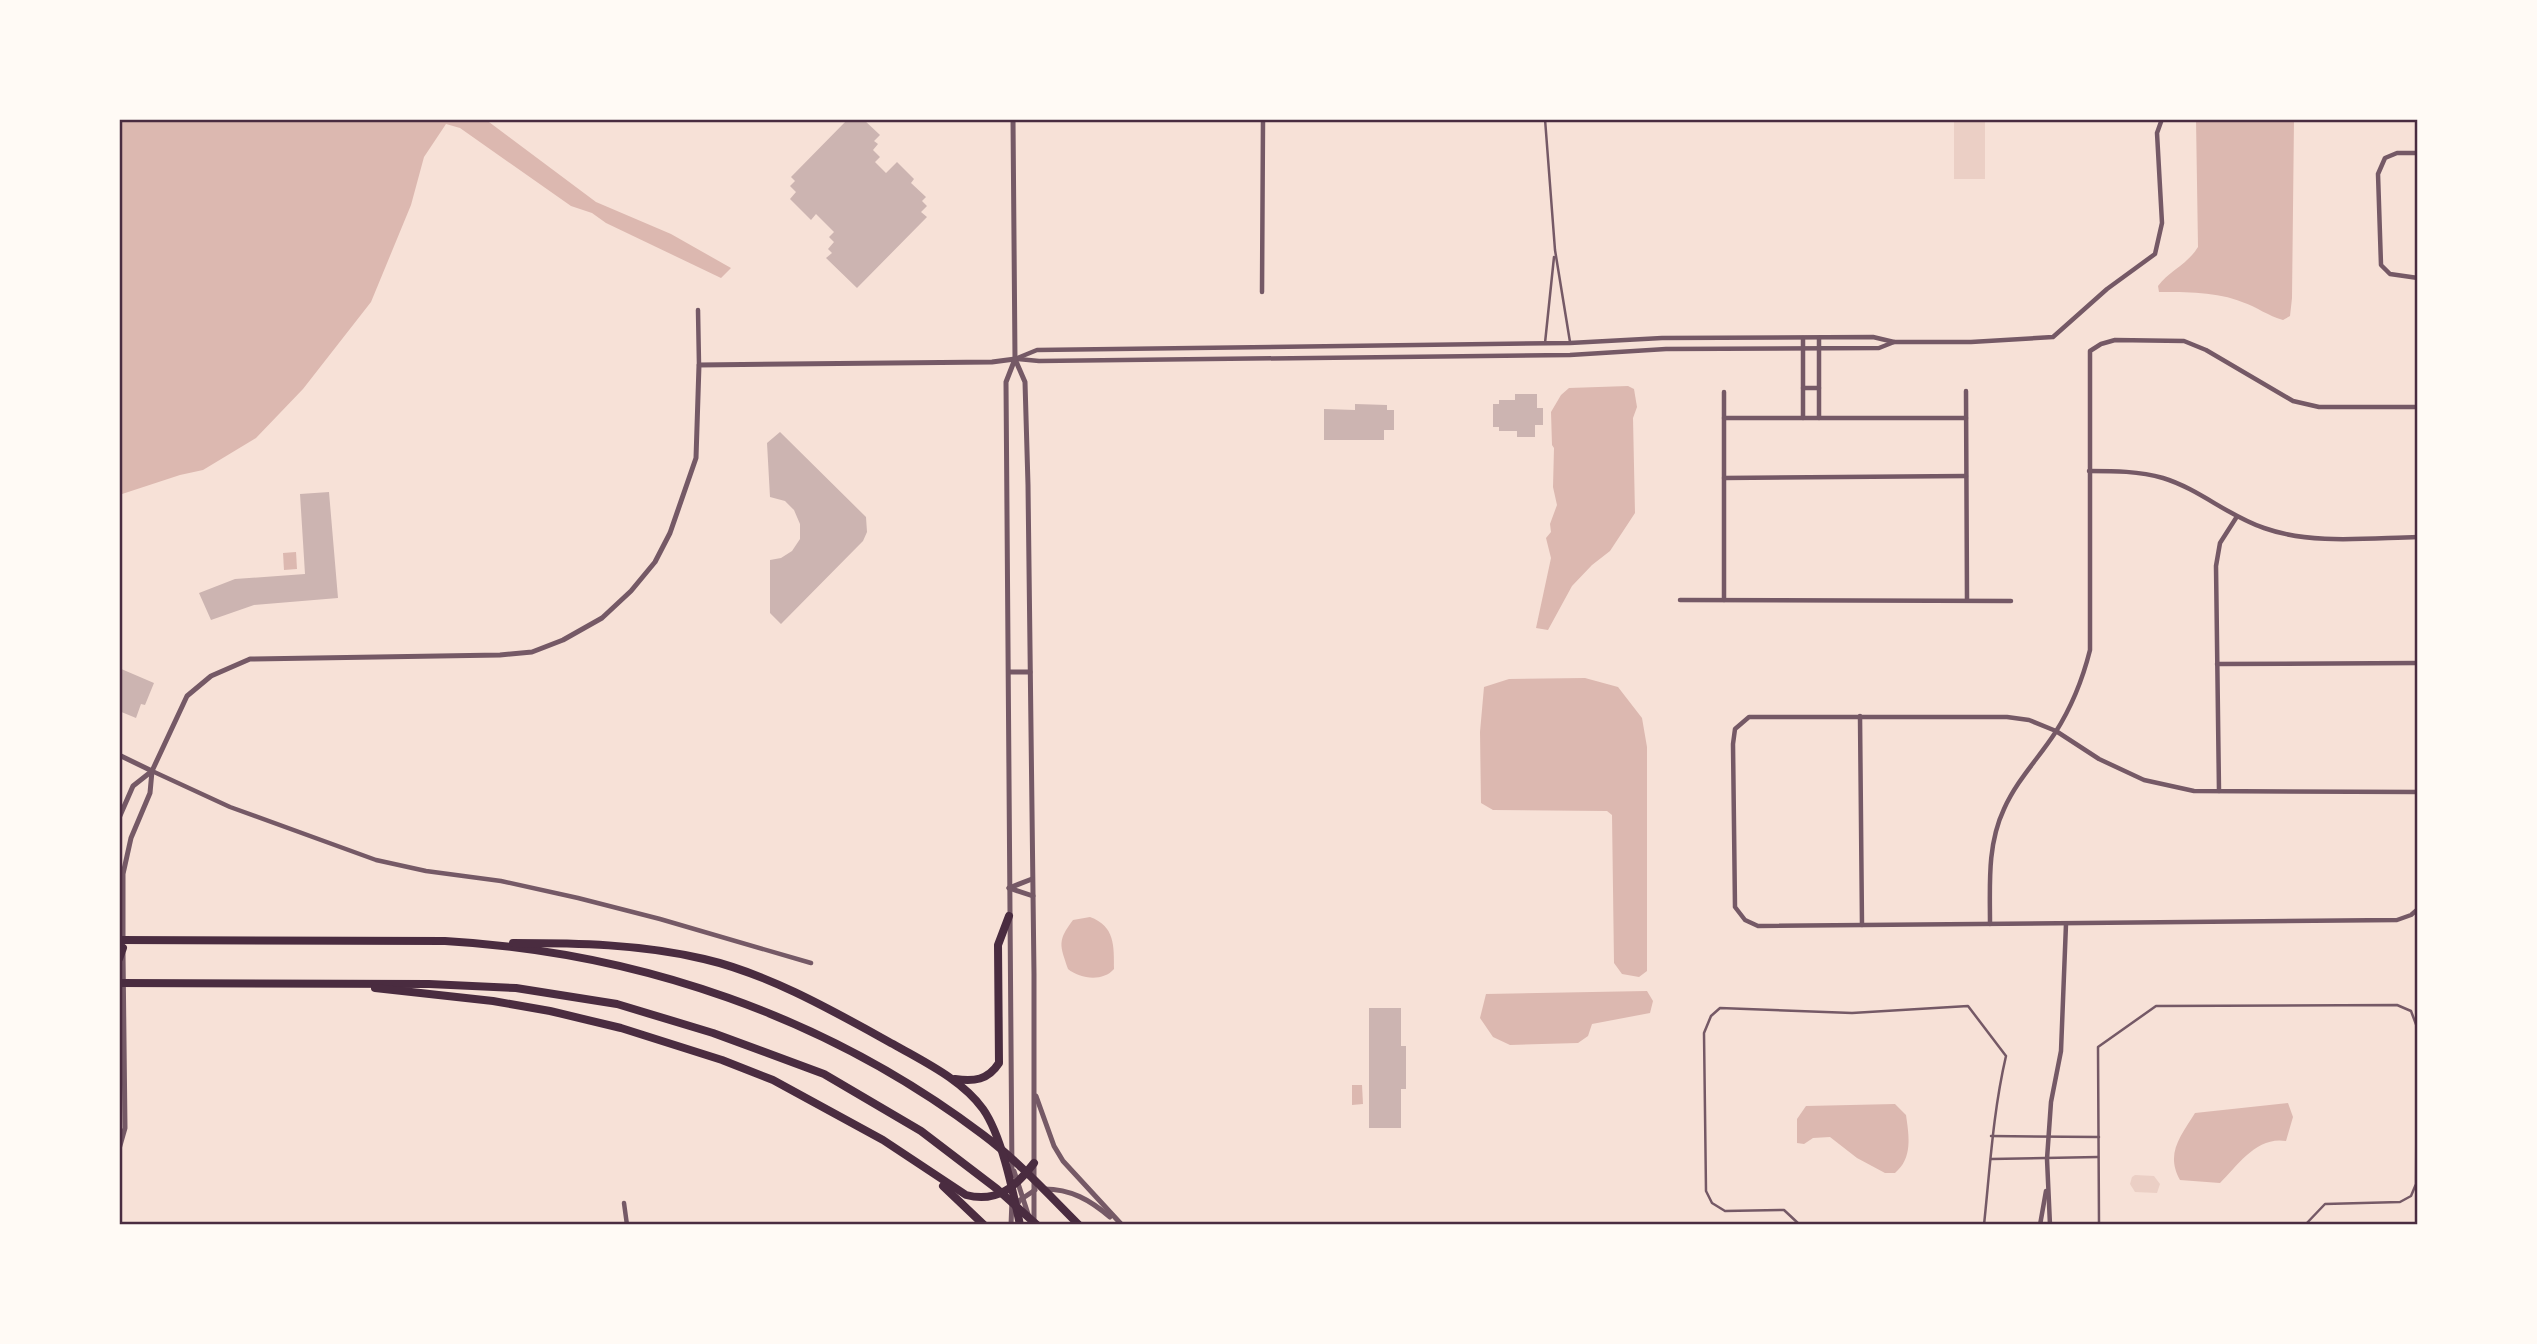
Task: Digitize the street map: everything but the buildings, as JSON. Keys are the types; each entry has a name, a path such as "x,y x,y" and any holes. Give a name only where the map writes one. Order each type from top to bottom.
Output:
{"highway":[{"path":"949,1078 975,1081 993,1072 999,1063 998,945 1009,916"},
{"path":"119,959 121,944 144,940 591,944 706,959 780,985 844,1017 959,1084 984,1110 992,1126 1014,1184 1014,1224"},
{"path":"482,943 596,961 686,982 768,1011 842,1045 910,1085 984,1135 1079,1225"},
{"path":"119,975 121,985 327,982 516,988 617,1004 713,1033 824,1074 920,1131 997,1189 1034,1225"},
{"path":"327,982 492,1001 550,1011 676,1045 773,1080 883,1140 966,1195 980,1199 990,1198 1014,1184 1034,1163"},
{"path":"934,1176 984,1225"}],"street":[{"path":"1013,119 1015,359 1006,382 1014,1224"},
{"path":"1262,292 1263,119"},
{"path":"1015,359 1037,350 1570,343 1662,338 1873,337 1894,342 1971,342 2053,337 2107,289 2155,254 2162,223 2157,133 2162,119"},
{"path":"2418,152 2397,153 2385,158 2378,174 2381,265 2390,274 2418,278"},
{"path":"119,1149 125,1128 121,985 123,874 129,846 150,793 152,771 187,696 211,676 250,659 500,655 532,652 563,640 602,618 631,591 655,562 673,525 696,458 698,310"},
{"path":"1803,338 1803,418"},
{"path":"1819,338 1819,418"},
{"path":"1990,925 1989,865 2003,810 2020,780 2056,732 2082,678 2090,650 2090,351 2115,340 2185,341 2206,350 2293,401 2319,407 2418,407"},
{"path":"699,365 992,362 1015,359 1040,361 1545,356 1665,349 1879,348 1894,342"},
{"path":"1545,343 1545,356"},
{"path":"1570,343 1570,355"},
{"path":"1372,346 1372,358"},
{"path":"1015,359 1025,382 1033,896 1034,1225"},
{"path":"1803,388 1819,388"},
{"path":"1966,391 1967,600"},
{"path":"1724,392 1724,600"},
{"path":"1724,418 1966,418"},
{"path":"2089,471 2133,472 2164,479 2236,518 2294,536 2418,537"},
{"path":"1724,478 1966,476"},
{"path":"2219,791 2216,566 2220,543 2236,518"},
{"path":"1680,600 2011,601"},
{"path":"2217,664 2418,663"},
{"path":"1009,672 1030,672"},
{"path":"1860,716 1862,925"},
{"path":"2418,792 2194,791 2144,780 2099,759 2056,732 2029,720 2007,717 1749,717 1735,729 1732,744 1735,907 1745,920 1758,926 2397,920 2418,909"},
{"path":"119,755 230,807 376,860 426,871 501,881 578,898 811,963"},
{"path":"119,818 133,786 152,771"},
{"path":"1009,888 1032,879"},
{"path":"1009,888 1033,896"},
{"path":"2050,1225 2048,1136 2051,1102 2061,1051 2066,925"},
{"path":"1034,1092 1054,1146 1063,1161 1121,1225"},
{"path":"2040,1225 2047,1183"},
{"path":"1014,1184 1034,1225"},
{"path":"1016,1207 1022,1198 1038,1188 1058,1189 1085,1198 1121,1225"},
{"path":"624,1203 627,1225"}],"lane":[{"path":"1545,119 1555,250 1570,343"},
{"path":"1545,343 1555,250"},
{"path":"2099,1225 2098,1047 2156,1006 2397,1005 2411,1011 2417,1027 2416,1184 2411,1196 2400,1202 2325,1204 2305,1225"},
{"path":"1800,1225 1784,1210 1725,1211 1712,1203 1706,1191 1704,1034 1711,1016 1720,1008 1852,1013 1968,1006 2006,1056 1991,1136 1984,1225"},
{"path":"1991,1136 2099,1137"},
{"path":"1991,1159 2098,1157"}],"shaded area":[{"path":"119,119 485,119 596,202 671,234 731,268 721,278 606,223 592,213 571,206 460,128 446,124 424,157 411,205 371,302 303,389 256,438 203,470 119,495"},
{"path":"2196,119 2294,119 2292,298 2290,316 2283,320 2223,296 2159,292 2158,286 2162,281 2198,247"},
{"path":"1954,120 1985,120 1985,179 1954,179"},
{"path":"1628,386 1634,389 1637,407 1633,418 1635,513 1610,551 1572,586 1548,630 1536,628 1551,558 1546,538 1551,532 1550,524 1557,505 1553,487 1551,412 1561,395 1569,388"},
{"path":"296,552 297,569 284,570 283,553"},
{"path":"1585,678 1618,687 1642,718 1647,747 1647,971 1639,977 1622,974 1614,963 1612,815 1607,811 1493,810 1481,803 1480,732 1484,687 1509,679"},
{"path":"1090,917 1109,931 1113,945 1114,969 1104,976 1091,978 1068,969 1061,943 1073,920"},
{"path":"1647,991 1653,1001 1650,1013 1592,1024 1588,1036 1578,1043 1510,1045 1493,1037 1480,1018 1486,994"},
{"path":"1352,1085 1362,1085 1363,1104 1352,1105"},
{"path":"2288,1103 2293,1117 2286,1141 2257,1147 2220,1183 2180,1180 2174,1153 2180,1137 2195,1113"},
{"path":"1895,1104 1906,1115 1909,1139 1905,1161 1895,1173 1885,1173 1857,1158 1830,1137 1813,1138 1804,1144 1797,1143 1797,1119 1806,1106"},
{"path":"2135,1175 2154,1176 2160,1184 2157,1193 2135,1192 2130,1184"}]}
